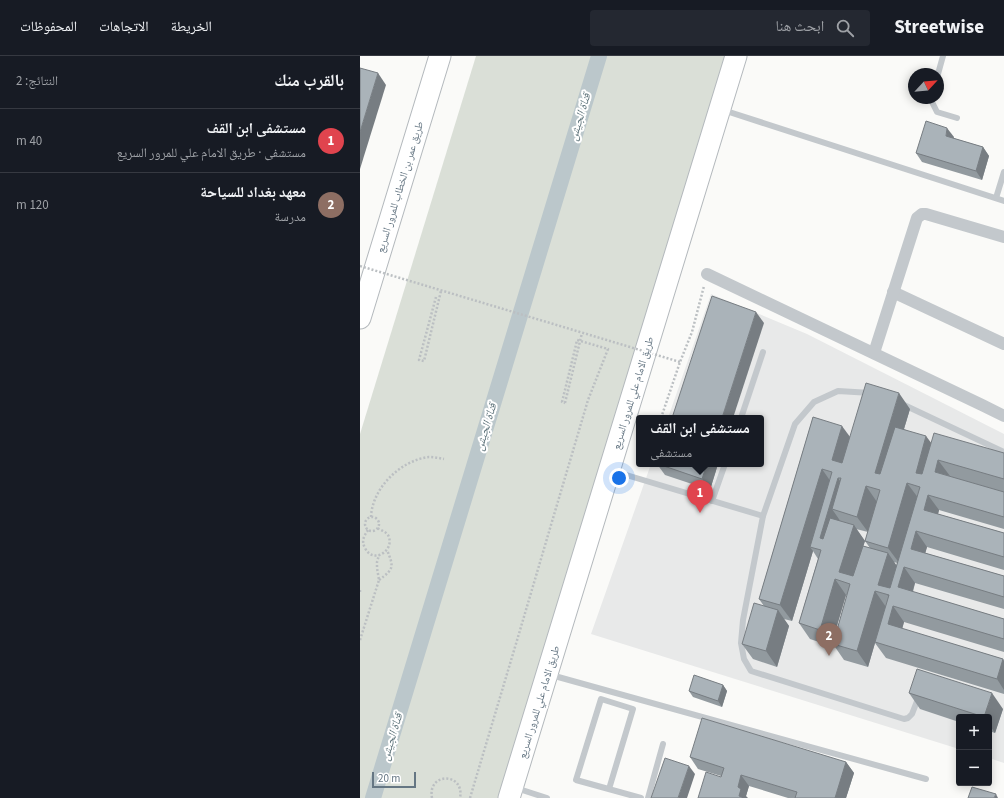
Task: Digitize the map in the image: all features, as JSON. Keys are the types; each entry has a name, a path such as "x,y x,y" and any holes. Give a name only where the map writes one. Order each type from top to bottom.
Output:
{"highway":[{"name":"طريق عمر بن الخطاب للمرور السريع","path":"360,318 440,56"},
{"name":"طريق الامام علي للمرور السريع","path":"511,793 736,56"}],"street":[{"path":"874,353 917,218 922,214 926,214 1004,237"},
{"path":"707,274 982,404 1004,416"},
{"path":"893,292 1004,344"}],"lane":[{"path":"940,68 943,56"},
{"path":"933,104 937,112 958,118"},
{"path":"719,109 1004,200"},
{"path":"996,198 1004,172"},
{"path":"742,415 763,352"},
{"path":"875,394 838,391 814,402 795,424 763,516 741,643 744,659 751,671 904,719 908,718 912,714 922,689"},
{"path":"897,401 1004,452"},
{"path":"712,501 724,467"},
{"path":"610,470 763,516"},
{"path":"547,674 926,779"},
{"path":"609,789 633,709 601,699 576,780 641,798"},
{"path":"648,798 664,744"},
{"path":"511,793 547,798"}],"path":[{"path":"360,266 680,362"},
{"path":"662,415 692,332 707,274"},
{"path":"436,297 419,360 424,361 441,291"},
{"path":"470,798 588,400 608,348 577,340 562,402 565,403 582,333"},
{"path":"371,517 371,509 375,499 392,475 406,464 417,460 431,457 444,459"},
{"path":"360,523 364,523 371,517"},
{"path":"364,523 365,528 371,532 376,530 379,524 377,520 371,517"},
{"path":"377,528 388,535 389,542 387,550 392,565 390,571 379,580"},
{"path":"368,530 363,542 368,552 379,555 387,550"},
{"path":"360,640 379,580 376,568 379,555"},
{"path":"432,798 432,787 435,783 444,778 449,778 457,783 461,792 460,798"}],"shaded area":[{"path":"476,56 728,56 502,798 360,798 360,434"},
{"path":"711,294 807,334 1004,434 1004,763 992,759 992,714 956,714 956,748 591,634 650,467 764,467 764,415 669,415"}],"building":[{"path":"360,68 378,73 360,132"},
{"path":"926,121 947,128 946,136 983,147 976,171 916,153"},
{"path":"712,296 756,312 723,415 673,415"},
{"path":"866,383 899,393 875,473 880,474 895,427 926,436 916,473 922,474 934,433 1004,453 1004,479 938,460 935,472 1004,492 1004,517 928,495 924,510 1004,533 1004,557 916,531 911,549 1004,576 1004,597 904,567 898,587 1004,619 1004,639 893,606 888,624 1003,659 997,679 875,642 889,595 875,591 857,651 833,644 850,584 835,579 820,630 799,623 821,550 810,547 832,472 822,469 780,605 759,599 813,417 842,426 832,460 842,463","holes":["838,478 841,478 832,509 857,517 866,486 880,490 865,541 888,548 907,483 920,487 890,588 878,585 888,553 863,546 853,576 839,572 854,525 830,518 823,539 820,538"]},
{"path":"667,467 706,467 702,479"},
{"path":"754,603 778,610 766,651 742,644"},
{"path":"917,669 992,693 985,714 975,714 909,693"},
{"path":"694,675 723,685 718,701 689,691"},
{"path":"702,718 846,762 835,798 795,798 797,792 741,775 738,787 741,789 739,796 744,798 698,798 706,772 721,777 724,768 690,757"},
{"path":"665,758 689,766 678,798 651,798"},
{"path":"972,787 996,794 994,798 968,798"}],"waterway":[{"name":"قناة الجيش","path":"373,798 599,56"}],"place":[{"name":"مستشفى ابن القف","path":"700,513"},
{"name":"معهد بغداد للسياحة","path":"829,656"}]}
